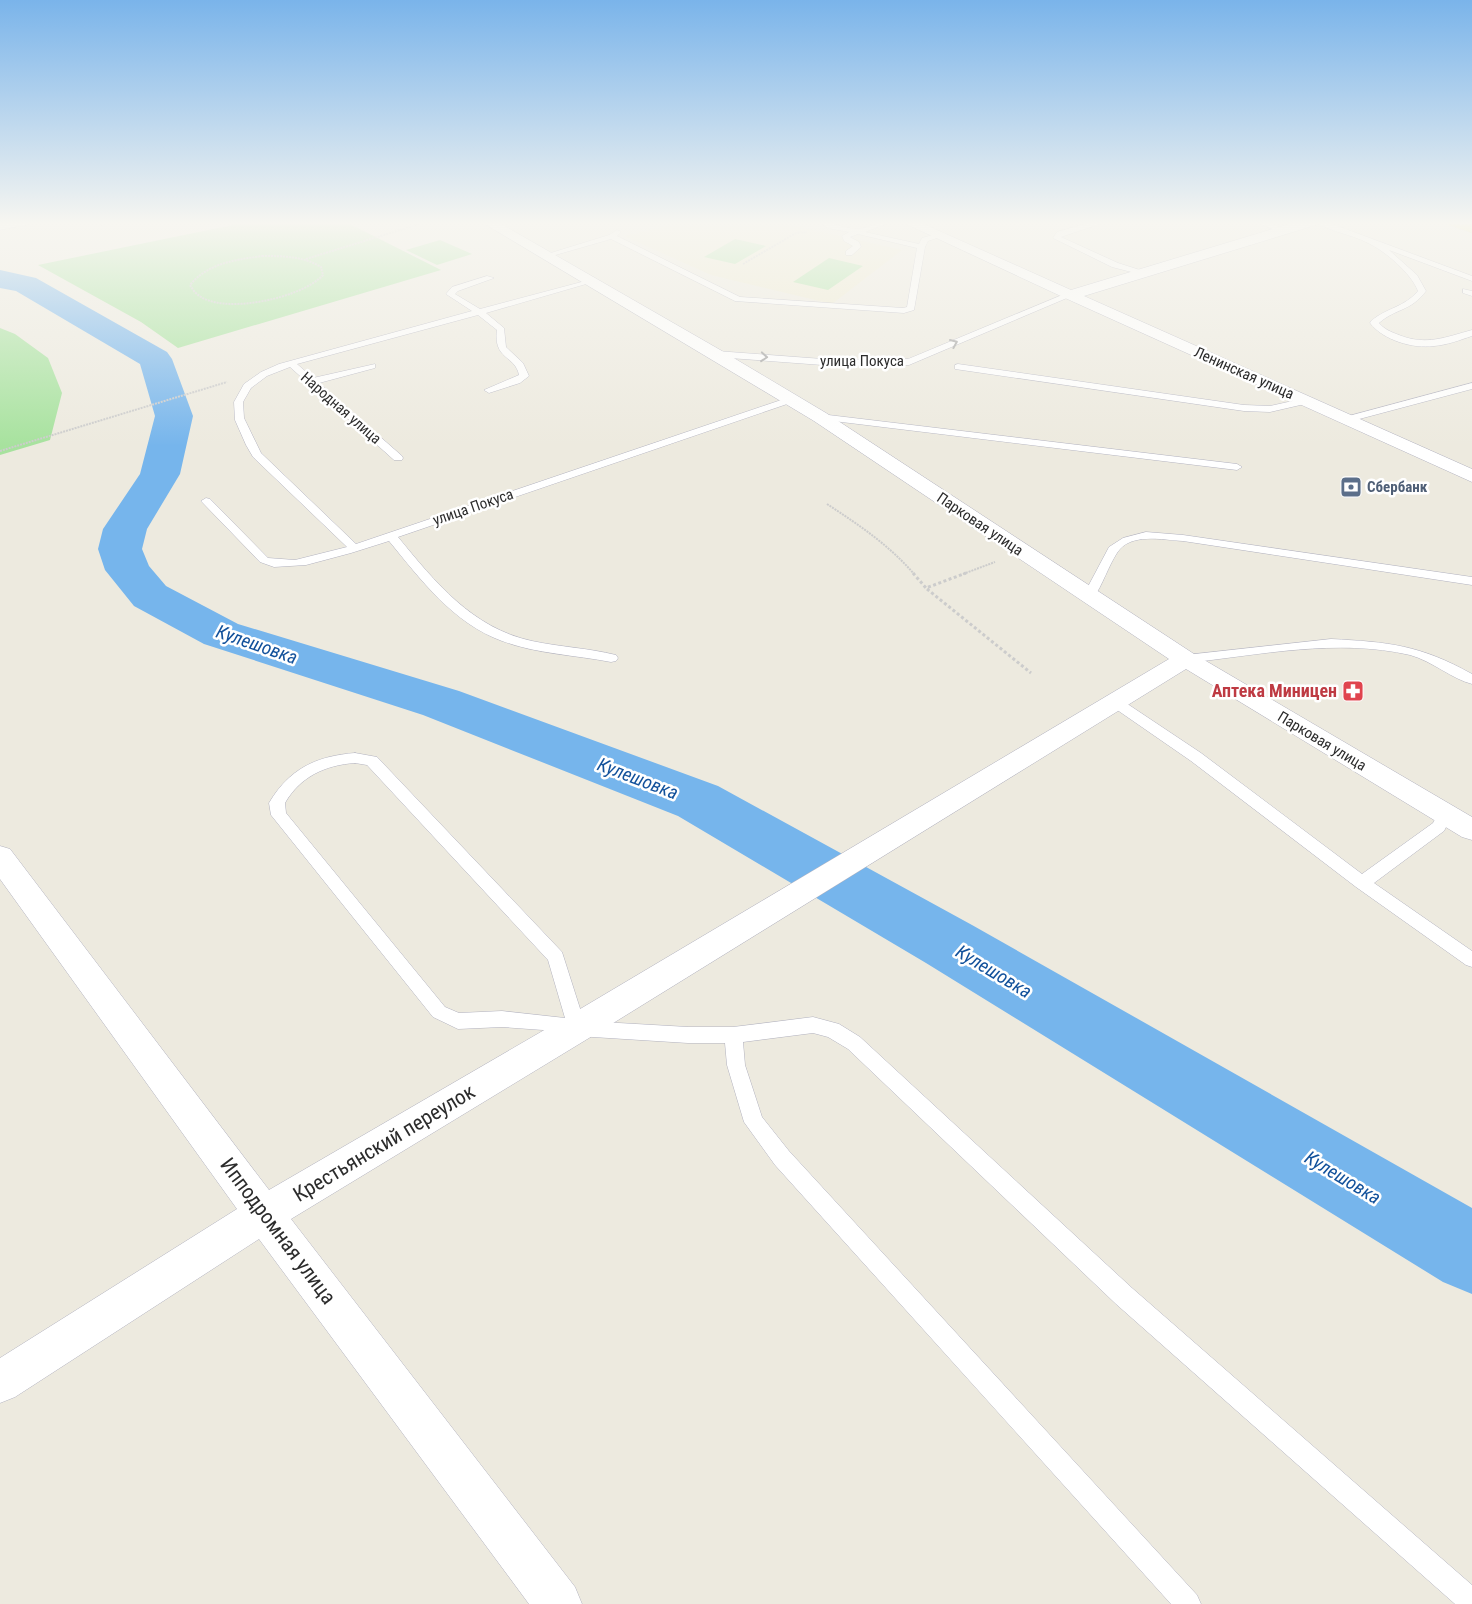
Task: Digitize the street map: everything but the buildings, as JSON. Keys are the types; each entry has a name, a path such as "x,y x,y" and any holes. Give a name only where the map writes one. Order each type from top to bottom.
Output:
{"street":[{"name":"Парковая улица","path":"613,296 716,354 820,417 1186,659 1472,830"},
{"name":"Ленинская улица","path":"1072,296 1472,476"},
{"name":"Крестьянский переулок","path":"0,1382 264,1214 577,1028 1186,659"},
{"name":"Ипподромная улица","path":"0,857 264,1214 558,1604"}],"lane":[{"path":"453,296 479,312 501,330 500,347 523,368 525,373 518,381 489,390"},
{"name":"Народная улица","path":"291,363 538,296"},
{"path":"732,296 738,299 904,311 910,308 912,296"},
{"name":"улица Покуса","path":"716,354 806,361 886,364 909,362 1068,296"},
{"path":"1418,296 1409,306 1379,318 1374,322 1377,328 1399,338 1428,345 1472,333"},
{"path":"291,363 253,381 245,389 239,400 238,412 250,446 354,548"},
{"name":"Народная улица","path":"291,363 398,458"},
{"path":"310,381 372,366"},
{"path":"958,367 1244,408 1270,409 1306,400"},
{"path":"1348,419 1472,386"},
{"name":"улица Покуса","path":"206,502 264,560 275,564 299,563 354,548 790,400"},
{"path":"820,417 1238,467"},
{"path":"1089,596 1113,549 1126,540 1146,534 1472,581"},
{"path":"390,536 453,605 482,628 506,638 546,648 611,658"},
{"path":"1186,659 1331,643 1386,646 1417,653 1446,665 1472,680"},
{"path":"1115,702 1196,757 1362,883 1472,960"},
{"path":"577,1028 556,958 372,761 366,758 346,758 321,766 298,777 284,790 277,803 279,815 439,1012 458,1020 502,1019 543,1022 577,1028 688,1035 733,1035 813,1025 833,1030 854,1043 1124,1296 1472,1602"},
{"path":"1362,883 1439,828 1445,814"},
{"path":"733,1035 736,1065 754,1122 782,1158 1188,1604"}],"path":[{"path":"197,296 202,299 219,302 263,302 288,296"},
{"path":"0,451 210,386"},
{"path":"827,504 864,529 898,556 926,588 1031,673"},
{"path":"926,588 1024,553"}],"shaded area":[{"path":"798,296 843,296 832,304"}],"green space":[{"path":"94,296 354,296 178,348 141,322"},
{"path":"0,328 15,334 48,358 62,393 50,440 0,455"}],"waterway":[{"name":"Кулешовка","path":"46,296 155,359 174,416 160,474 125,529 120,549 128,570 150,596 221,634 441,703 698,801 949,944 1472,1253"}],"place":[{"name":"Сбербанк","path":"1351,487"},
{"name":"Аптека Миницен","path":"1353,691"}]}
